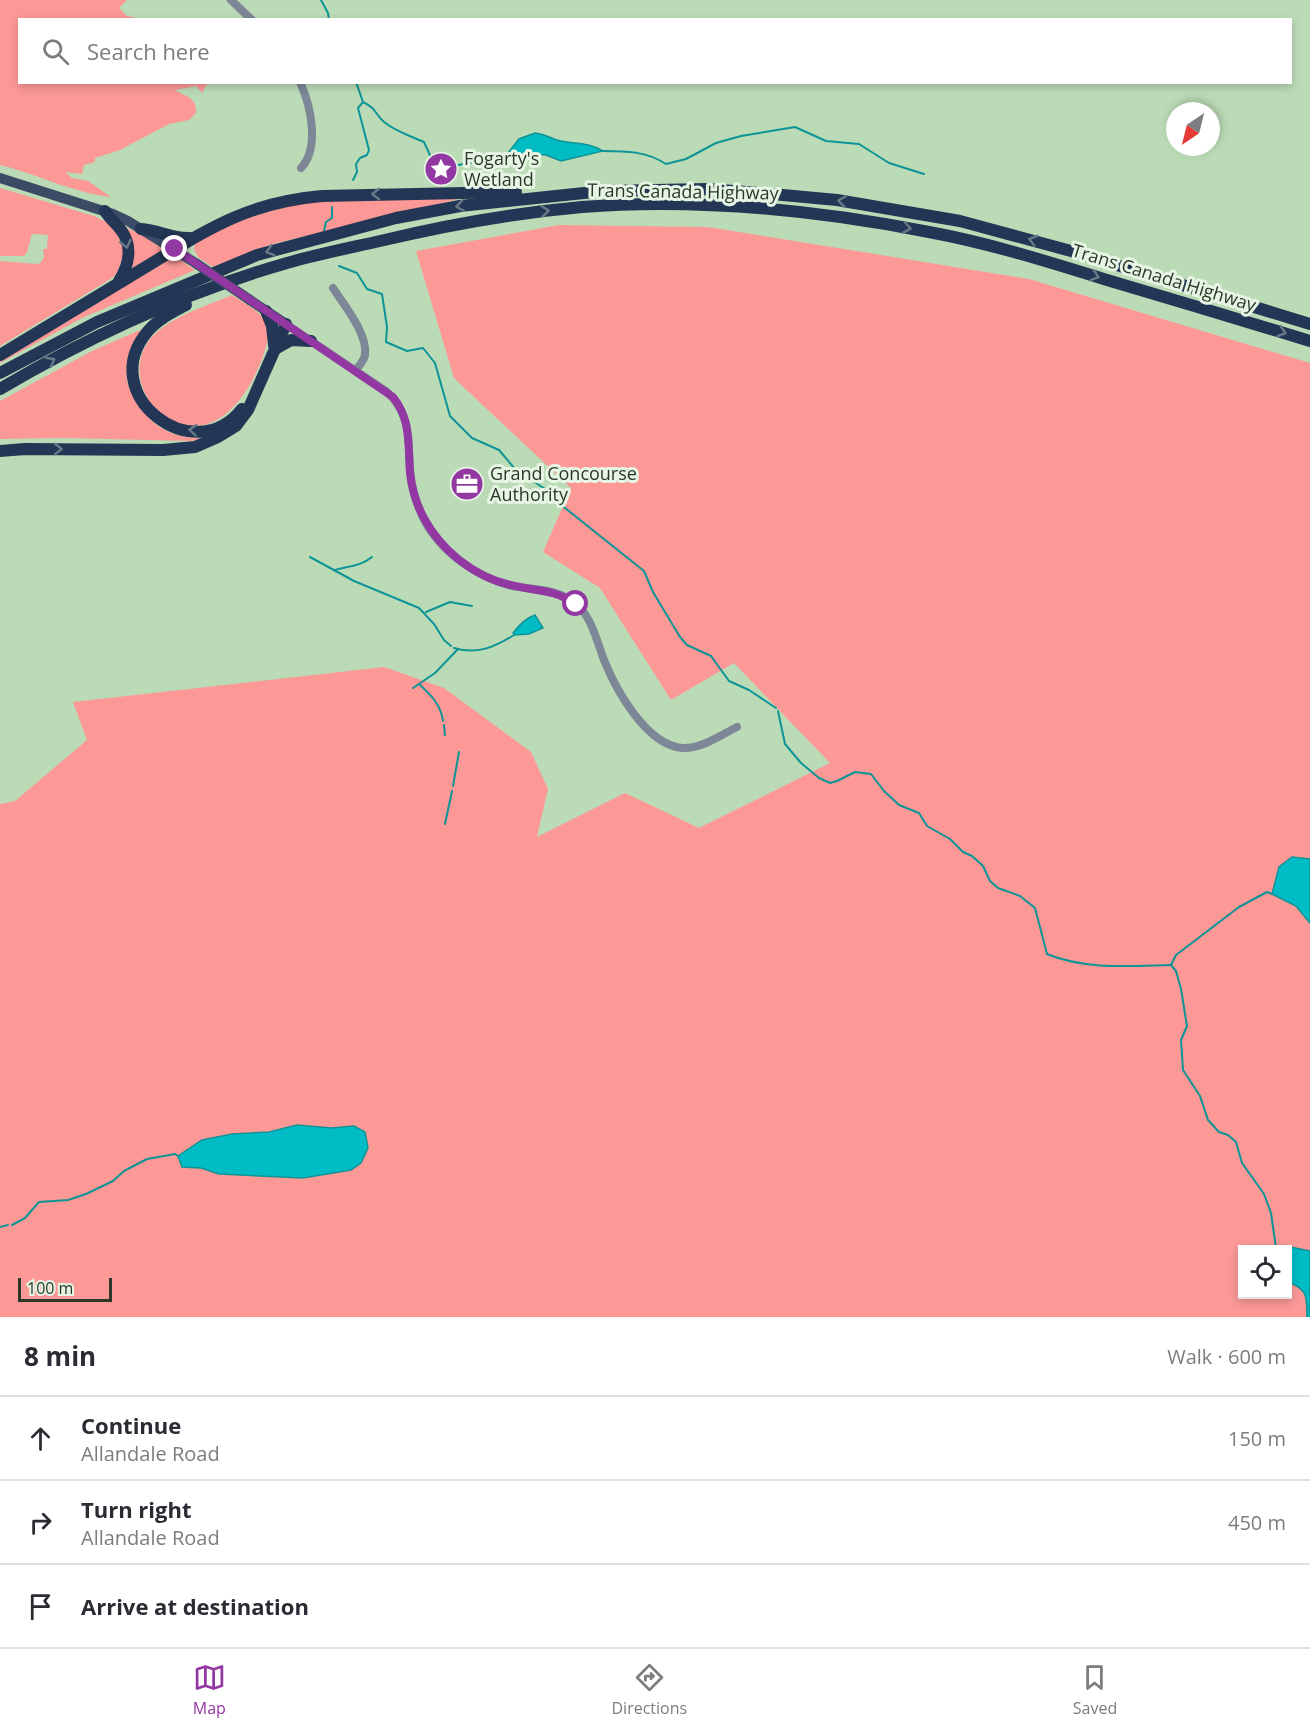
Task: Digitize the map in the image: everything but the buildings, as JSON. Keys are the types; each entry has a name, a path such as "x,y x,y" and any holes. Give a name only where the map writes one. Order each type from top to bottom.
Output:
{"highway":[{"name":"Trans Canada Highway","path":"0,373 97,322 257,255 386,221 460,206 603,191 707,189 837,200 908,211 1018,236 1310,324"},
{"path":"0,355 192,238 241,213 266,204 296,198 350,194 603,191"},
{"name":"Trans Canada Highway","path":"0,390 92,339 157,309 287,263 444,226 510,215 584,207 721,206 823,215 932,232 1063,266 1310,341"},
{"path":"105,211 110,220 122,231 127,244 128,261 119,282"},
{"path":"141,229 152,230 170,237 192,238"},
{"path":"221,285 160,320 149,330 135,352 133,365 135,386 145,407 157,418 167,424 198,432 217,428 238,414 256,390"},
{"path":"267,311 273,332 274,350"},
{"path":"0,451 25,449 163,450 195,447 218,438 236,426 248,410 286,324"},
{"path":"274,350 291,340 311,341"}],"main road":[{"path":"0,178 105,211 141,229 175,249 286,324"}],"street":[{"path":"231,0 250,18"},
{"path":"301,84 307,100 311,136 308,160 301,168"},
{"path":"333,288 362,334 365,345 364,360 355,371"},
{"path":"286,324 386,391 401,409 409,436 413,490 427,524 445,548 476,571 496,581 553,592 576,604 589,621 619,693 646,728 658,739 670,746 693,747 737,727"}],"shaded area":[{"path":"0,0 127,0 119,8 127,16 136,18 18,18 18,84 207,84 202,93 196,86 175,90 187,96 195,104 196,113 189,120 169,124 120,150 95,158 95,162 84,165 82,174 65,172 72,178 88,181 111,197 83,192 0,165"},
{"path":"0,188 101,219 114,229 125,251 117,273 112,278 0,346 0,261 39,264 44,258 43,249 47,249 48,235 32,234 24,256 0,256"},
{"path":"458,197 455,200 272,244 213,267 199,258 194,250 195,242 219,227 302,201"},
{"path":"121,225 144,236 164,250 129,270"},
{"path":"559,225 708,227 1029,279 1310,363 1310,859 1292,857 1296,906 1310,923 1310,1251 1292,1250 1292,1245 1238,1245 1238,1299 1292,1299 1292,1284 1305,1295 1307,1317 0,1317 0,804 15,801 87,740 73,702 384,667 444,688 531,752 548,789 537,837 625,793 699,828 830,763 734,663 671,700 600,588 543,552 571,488 454,378 416,251"},
{"path":"171,258 179,259 195,270 82,318 0,363 0,359"},
{"path":"232,295 264,319 268,335 262,359 240,400 215,421 190,426 167,418 150,402 140,380 141,356 155,334 163,327 182,316"},
{"path":"147,327 129,366 127,379 130,390 142,410 156,425 174,434 205,438 191,441 0,439 0,401 92,351"}],"water":[{"path":"535,133 603,151 561,161 546,155 508,153 519,139"},
{"path":"535,615 543,628 529,634 515,635 513,633 523,622"},
{"path":"1292,857 1310,859 1310,923 1296,906 1272,894 1279,867"},
{"path":"297,1125 331,1128 354,1126 365,1132 368,1148 361,1163 351,1170 303,1178 219,1174 201,1168 182,1167 178,1156 202,1140 232,1134 269,1132"},
{"path":"1292,1247 1310,1251 1310,1317 1307,1317 1305,1295 1292,1284"}],"waterway":[{"path":"321,0 329,18"},
{"path":"353,180 357,172 356,164 360,158 367,155 369,150 358,108 363,102 357,84"},
{"path":"363,102 388,125 424,142 434,164 442,168 501,157 508,153"},
{"path":"603,151 643,154 666,164 686,159 716,143 741,136 795,127 826,141 859,144 889,163 924,174"},
{"path":"324,231 326,222 332,218 332,207"},
{"path":"339,266 357,273 367,289 382,294 387,327 386,342 407,351 423,348 435,363 450,416 472,438 499,450 515,469 548,491 555,500 644,571 653,592 687,645 711,656 729,681 749,690 776,708"},
{"path":"310,557 354,581 419,608 451,646"},
{"path":"335,570 359,564 372,557"},
{"path":"426,612 450,602 472,606"},
{"path":"454,648 470,651 486,649 514,635"},
{"path":"413,688 435,673 458,649"},
{"path":"420,685 438,705 443,721"},
{"path":"778,711 785,744 801,763 819,778 830,783 855,772 871,774 899,805 919,813 927,826 950,839 963,852 972,856 983,866 990,881 998,888 1020,896 1035,908 1047,954 1092,965 1171,965"},
{"path":"444,725 445,735"},
{"path":"453,786 459,752"},
{"path":"445,824 452,791"},
{"path":"1171,965 1176,955 1239,907 1267,892 1272,894"},
{"path":"1171,965 1176,971 1181,989 1187,1026 1181,1040 1183,1070 1200,1096 1208,1120 1219,1132 1228,1135 1236,1142 1242,1163 1264,1194 1271,1213 1276,1245"},
{"path":"12,1225 25,1218 39,1202 68,1200 113,1181 124,1171 147,1159 175,1154 178,1156"},
{"path":"0,1227 8,1225"}],"place":[{"name":"Fogarty's Wetland","path":"441,169"},
{"name":"Grand Concourse Authority","path":"467,484"}],"route":[{"path":"175,249 393,397 401,409 409,436 413,490 427,524 445,548 476,571 496,581 553,592 576,604"}]}
